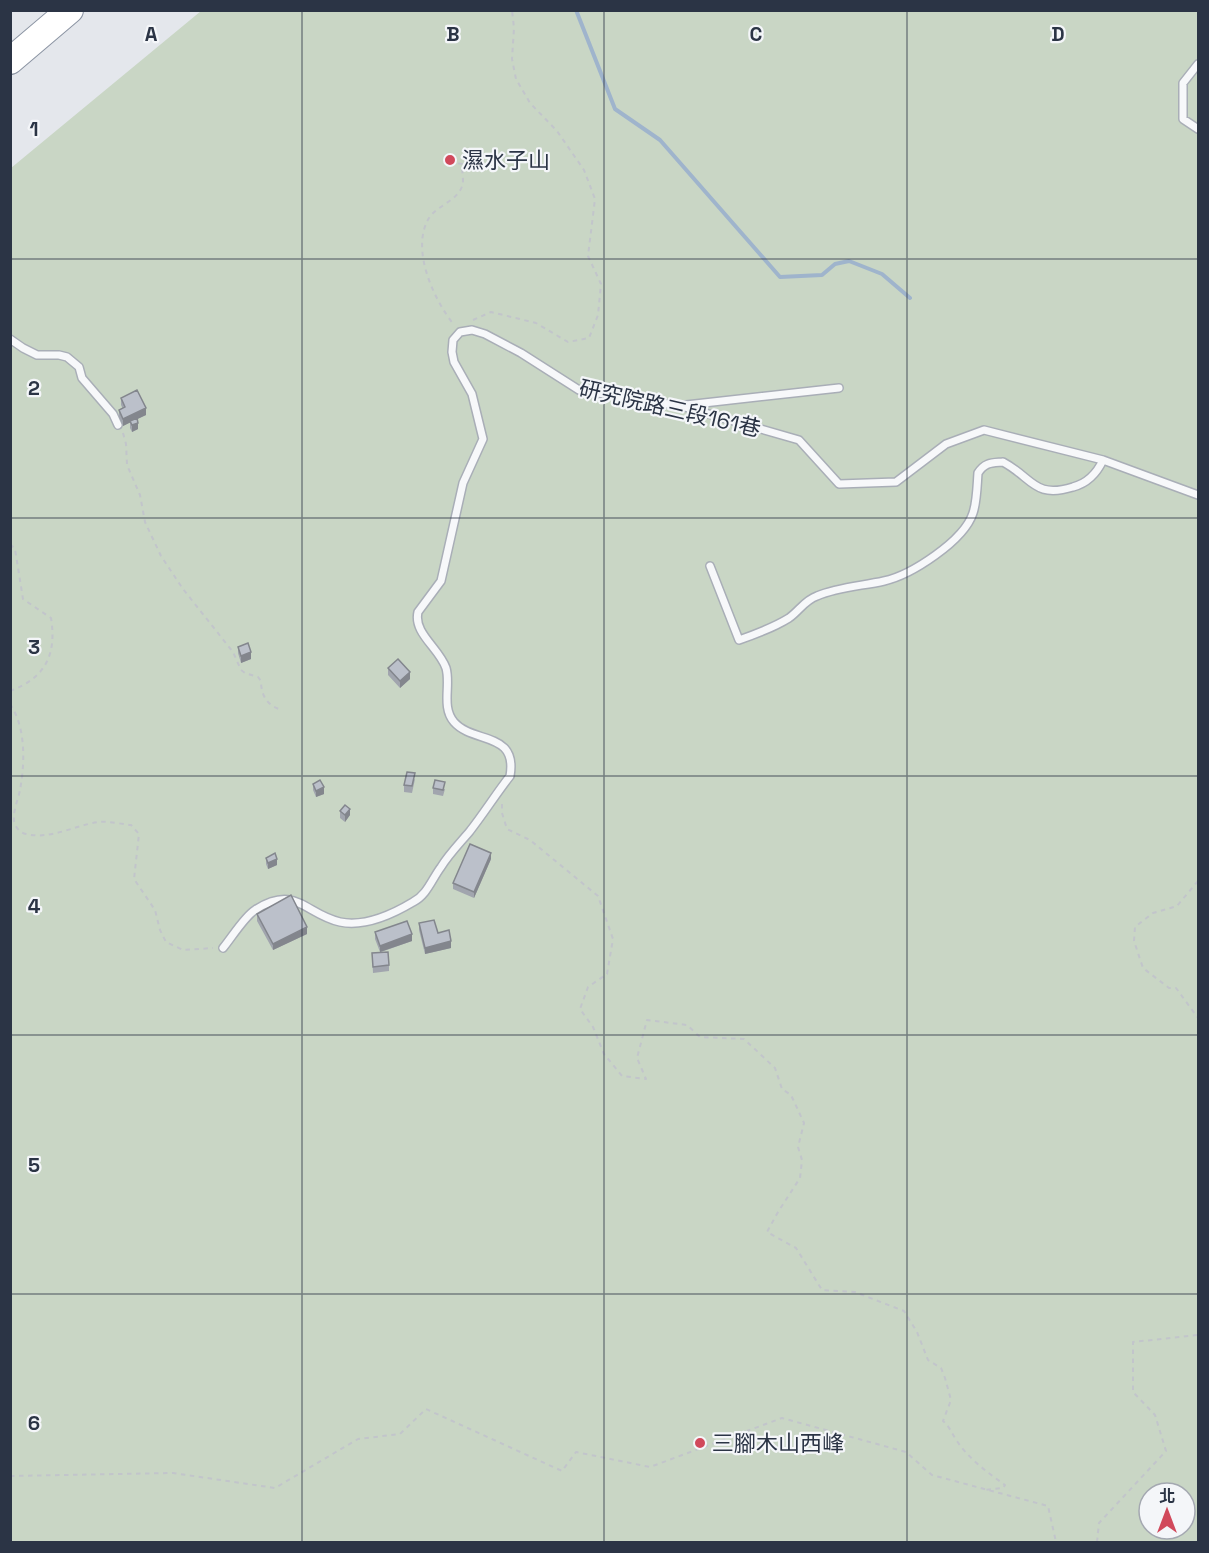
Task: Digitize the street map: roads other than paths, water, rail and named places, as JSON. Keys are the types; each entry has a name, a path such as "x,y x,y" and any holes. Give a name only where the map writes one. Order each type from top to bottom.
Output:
{"highway":[{"path":"10,61 70,10"}],"lane":[{"path":"1198,64 1183,83 1183,119 1198,129"},
{"name":"研究院路三段161巷","path":"223,948 254,910 277,900 289,899 327,918 354,923 370,921 414,902 424,894 441,866 510,776 510,760 505,749 497,741 463,729 453,721 447,703 446,667 419,628 417,618 418,612 441,581 463,483 483,439 472,394 454,362 453,340 460,332 471,330 485,334 521,353 579,390 681,406 799,440 839,484 896,482 946,444 984,430 1103,460 1198,495"},
{"path":"10,339 37,355 67,357 79,367 82,378 112,414 118,425"},
{"path":"681,406 839,388"},
{"path":"710,566 739,640 771,628 790,617 816,596 908,574 938,554 966,527 973,514 978,472 987,463 1003,462 1028,481 1045,490 1056,492 1086,482 1097,471 1103,460"}],"waterway":[{"path":"576,10 615,109 660,140 780,277 822,275 835,264 849,261 882,274 910,298"}],"place":[{"name":"濕水子山","path":"450,160"},
{"name":"三腳木山西峰","path":"700,1443"}]}
